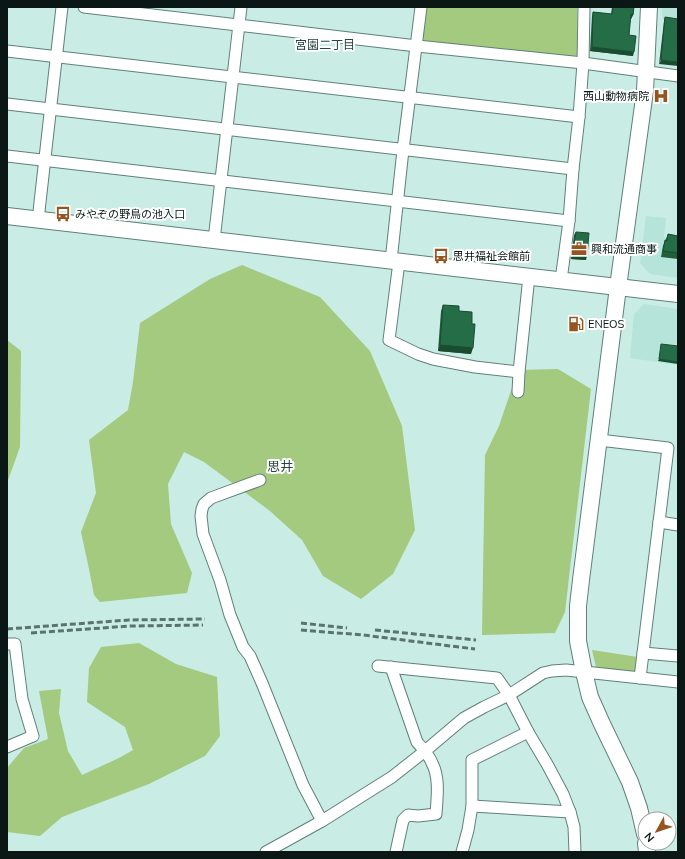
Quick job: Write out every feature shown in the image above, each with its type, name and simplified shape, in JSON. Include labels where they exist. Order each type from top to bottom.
[{"type":"street","points":[[38,220],[62,7]]},
{"type":"street","points":[[84,7],[417,46],[583,63],[678,76]]},
{"type":"street","points":[[214,240],[241,7]]},
{"type":"street","points":[[421,7],[398,201],[389,340],[418,354],[433,359],[475,367],[519,372]]},
{"type":"street","points":[[561,280],[579,117],[583,63],[584,7]]},
{"type":"street","points":[[640,811],[630,782],[590,697],[578,641],[578,606],[618,287],[644,99],[649,7]]},
{"type":"street","points":[[7,51],[579,117]]},
{"type":"street","points":[[7,104],[573,169]]},
{"type":"street","points":[[7,156],[568,221]]},
{"type":"street","points":[[7,216],[678,294]]},
{"type":"street","points":[[518,392],[529,276]]},
{"type":"street","points":[[599,440],[668,448],[640,678]]},
{"type":"street","points":[[260,480],[210,498],[204,504],[202,509],[201,516],[203,534],[220,580],[230,615],[243,647],[250,656],[303,785],[322,821]]},
{"type":"street","points":[[659,522],[678,525]]},
{"type":"street","points":[[7,644],[15,644],[22,699],[33,736],[7,747]]},
{"type":"street","points":[[643,653],[678,656]]},
{"type":"street","points":[[378,666],[497,678],[509,695],[563,794],[574,827],[576,852]]},
{"type":"street","points":[[391,667],[417,742],[433,763],[438,798],[436,814],[418,816],[408,815],[403,820],[396,852]]},
{"type":"street","points":[[266,852],[322,821],[392,777],[464,718],[509,695],[543,673],[566,670],[678,682]]},
{"type":"street","points":[[462,852],[472,806],[472,760],[528,732]]},
{"type":"street","points":[[472,806],[570,812]]},
{"type":"shaded area","points":[[662,7],[678,7],[678,21],[662,19]]},
{"type":"shaded area","points":[[646,216],[666,218],[664,237],[678,238],[678,278],[650,274],[640,263]]},
{"type":"shaded area","points":[[644,304],[678,309],[678,365],[630,358],[634,314]]},
{"type":"green space","points":[[425,7],[577,7],[577,58],[425,41],[421,37]]},
{"type":"green space","points":[[242,265],[320,297],[370,351],[402,426],[415,530],[393,574],[361,599],[323,576],[302,540],[270,511],[204,462],[184,452],[168,484],[171,524],[192,573],[187,593],[100,602],[94,595],[81,532],[96,493],[89,440],[128,410],[140,323],[210,279]]},
{"type":"green space","points":[[7,340],[21,351],[20,447],[7,483]]},
{"type":"green space","points":[[558,369],[591,389],[565,612],[555,633],[482,635],[485,455],[499,426],[518,370]]},
{"type":"green space","points":[[139,643],[176,664],[217,677],[220,736],[205,756],[149,784],[62,817],[40,836],[7,832],[7,768],[24,748],[48,739],[39,691],[61,689],[59,713],[68,751],[82,775],[133,750],[125,727],[87,702],[89,668],[101,647]]},
{"type":"green space","points":[[592,650],[638,657],[637,668],[633,673],[596,667]]},
{"type":"building","points":[[613,7],[634,7],[633,15],[631,14],[629,35],[636,36],[634,52],[592,47],[593,12],[612,14]]},
{"type":"building","points":[[665,17],[678,19],[678,62],[661,60]]},
{"type":"building","points":[[576,232],[589,233],[587,256],[572,255]]},
{"type":"building","points":[[668,234],[678,236],[678,253],[663,251]]},
{"type":"building","points":[[443,305],[459,306],[459,311],[472,312],[472,324],[475,324],[473,348],[440,345]]},
{"type":"building","points":[[661,344],[678,346],[678,362],[659,359]]},
{"type":"railway","points":[[7,629],[129,620],[205,619]]},
{"type":"railway","points":[[301,623],[347,628]]},
{"type":"railway","points":[[31,633],[130,626],[203,625]]},
{"type":"railway","points":[[301,630],[363,635],[475,649]]},
{"type":"railway","points":[[375,630],[476,640]]},
{"type":"place","name":"西山動物病院","points":[[661,96]]},
{"type":"place","name":"みやぞの野鳥の池入口","points":[[63,214]]},
{"type":"place","name":"興和流通商事","points":[[579,249]]},
{"type":"place","name":"思井福祉会館前","points":[[441,256]]},
{"type":"place","name":"ENEOS","points":[[576,324]]},
{"type":"district","name":"宮園二丁目","points":[[325,44]]},
{"type":"district","name":"思井","points":[[280,466]]}]
